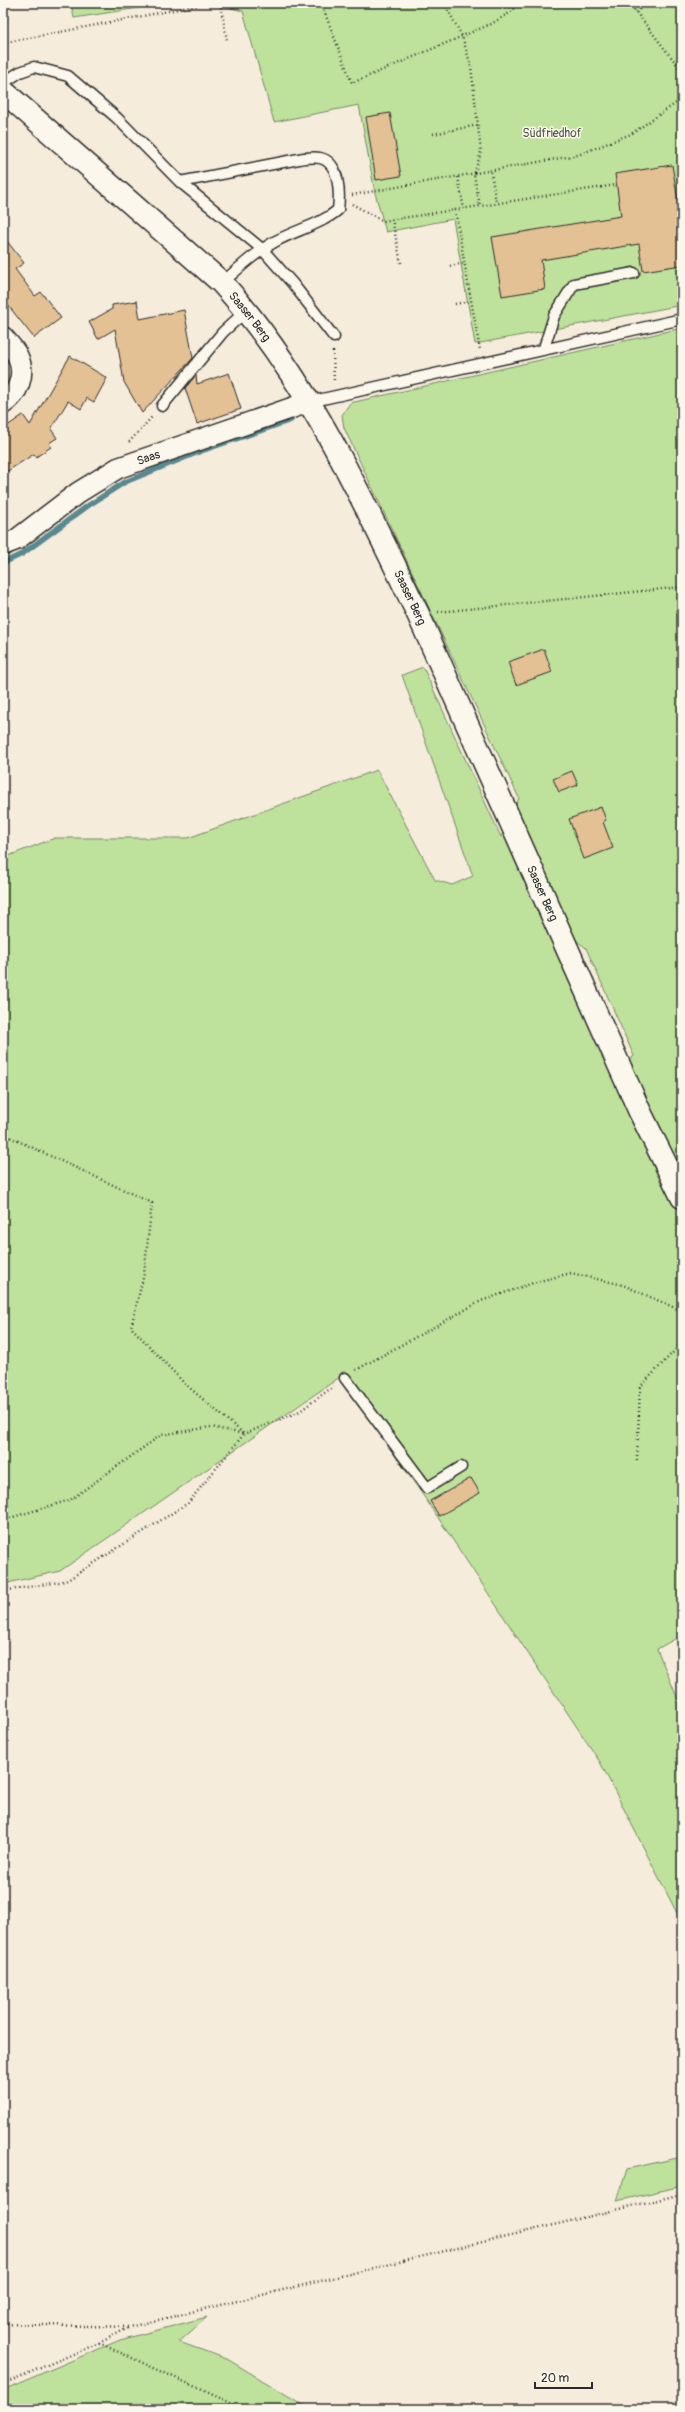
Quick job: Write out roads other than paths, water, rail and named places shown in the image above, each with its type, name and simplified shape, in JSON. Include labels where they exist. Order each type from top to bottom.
[{"type":"street","name":"Saaser Berg","points":[[3,91],[222,283],[247,310],[309,402],[381,536],[418,614],[640,1112],[682,1197]]},
{"type":"street","points":[[3,337],[18,357],[22,376],[11,398],[3,404]]},
{"type":"street","name":"Saas","points":[[3,545],[16,540],[79,492],[118,468],[309,402]]},
{"type":"lane","points":[[3,83],[20,72],[34,67],[68,76],[117,118],[180,182],[262,250],[293,284],[334,337]]},
{"type":"lane","points":[[180,182],[304,158],[321,158],[332,166],[338,181],[340,196],[338,210],[329,218],[276,241],[262,250],[222,283]]},
{"type":"lane","points":[[544,348],[554,316],[574,284],[634,273]]},
{"type":"lane","points":[[162,406],[223,332],[247,310]]},
{"type":"lane","points":[[309,402],[544,348],[682,319]]},
{"type":"lane","points":[[345,1378],[427,1488],[462,1467]]},
{"type":"waterway","points":[[3,563],[22,554],[89,505],[125,482],[201,451],[291,420]]},
{"type":"park label","name":"Südfriedhof","points":[[552,133]]}]
